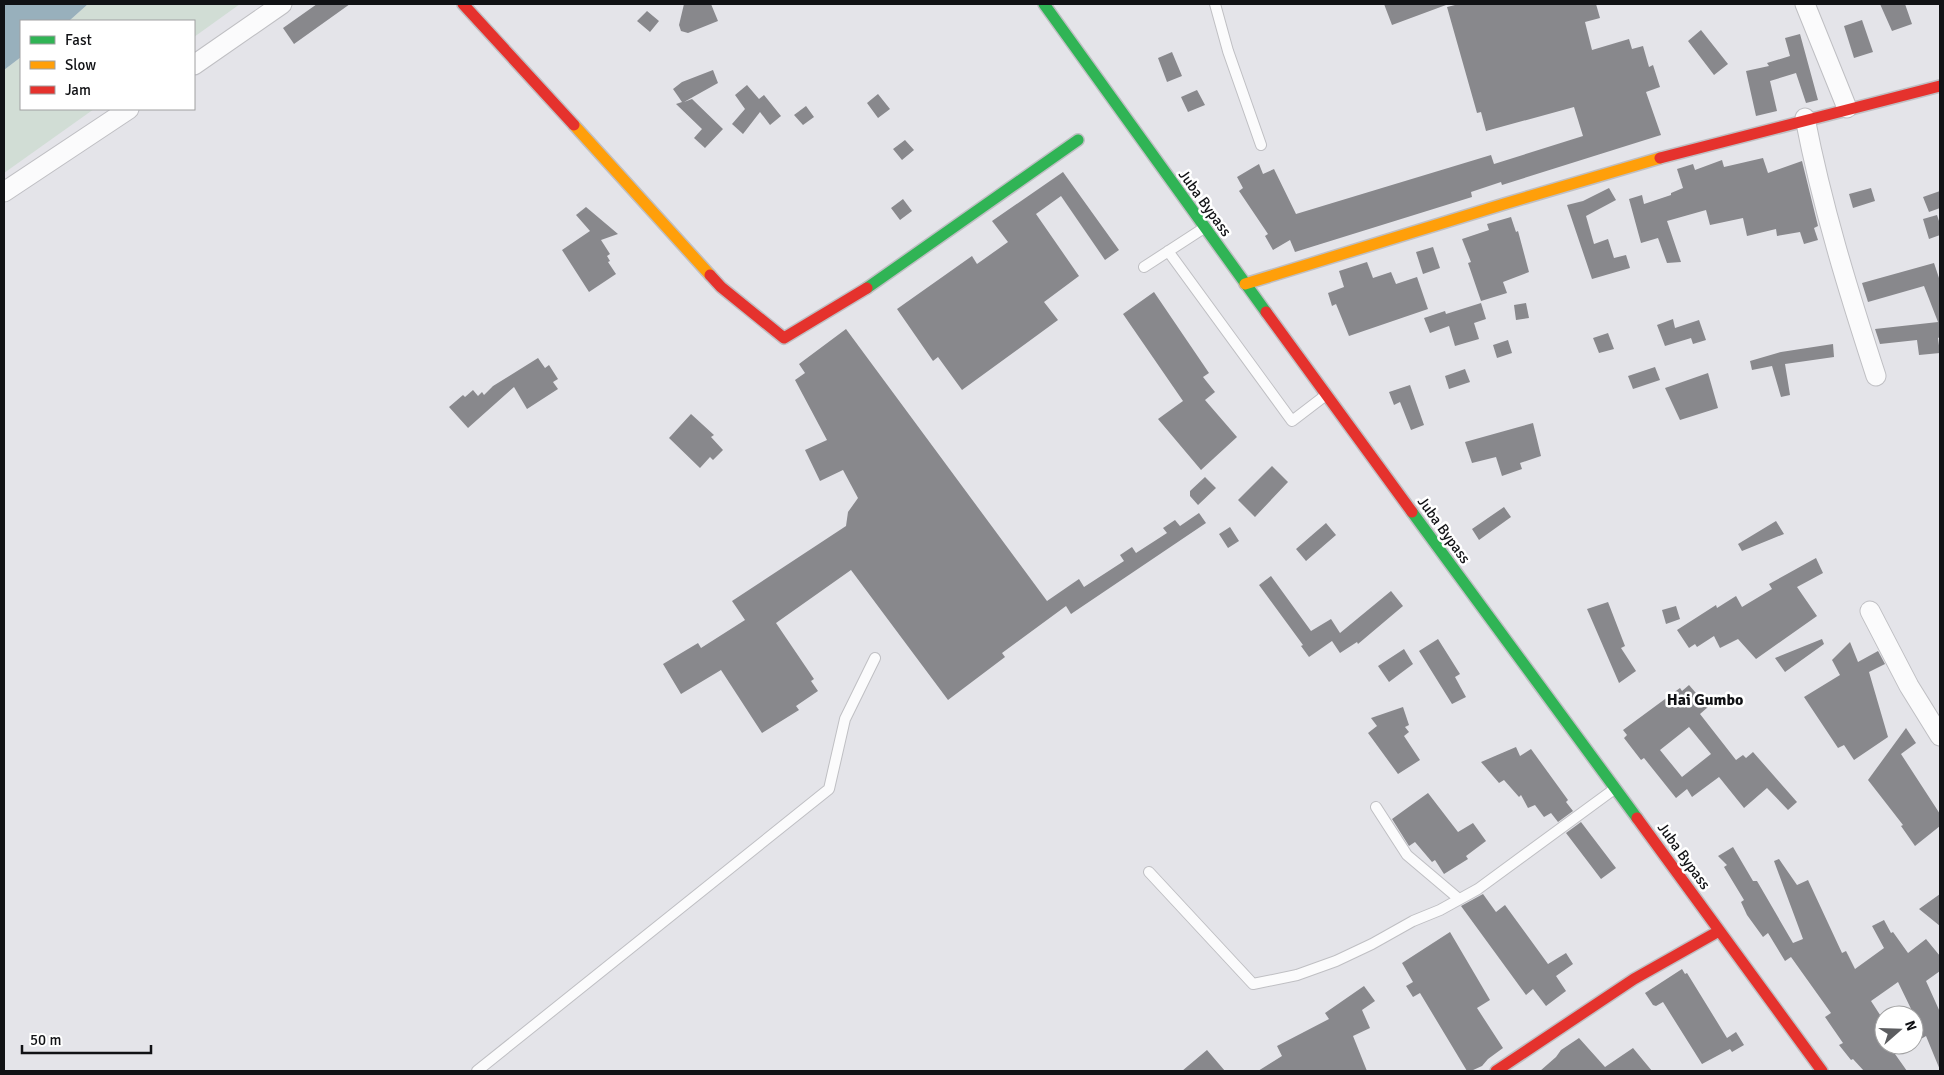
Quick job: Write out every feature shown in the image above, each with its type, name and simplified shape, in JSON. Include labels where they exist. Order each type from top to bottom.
[{"type":"street","points":[[195,63],[282,4]]},
{"type":"street","points":[[463,4],[721,287],[784,338],[862,292],[1078,140]]},
{"type":"street","name":"Juba Bypass","points":[[1044,4],[1245,284],[1822,1071]]},
{"type":"street","points":[[1805,4],[1847,108]]},
{"type":"street","points":[[1245,284],[1500,203],[1805,118],[1940,86]]},
{"type":"street","points":[[4,192],[127,110]]},
{"type":"street","points":[[1805,118],[1818,183],[1843,277],[1876,376]]},
{"type":"street","points":[[1870,611],[1909,686],[1940,736]]},
{"type":"street","points":[[1496,1071],[1634,979],[1719,931]]},
{"type":"lane","points":[[1215,4],[1228,51],[1261,145]]},
{"type":"lane","points":[[1144,267],[1205,228]]},
{"type":"lane","points":[[1168,251],[1292,421],[1327,394]]},
{"type":"lane","points":[[477,1071],[829,789],[845,719],[875,658]]},
{"type":"lane","points":[[1149,872],[1253,984],[1297,975],[1336,961],[1478,889],[1616,788]]},
{"type":"lane","points":[[1376,807],[1407,855],[1459,899]]},
{"type":"shaded area","points":[[88,4],[240,4],[195,36],[195,20],[70,20]]},
{"type":"shaded area","points":[[20,58],[20,110],[93,110],[4,173],[4,70]]},
{"type":"water","points":[[4,4],[88,4],[70,20],[20,20],[20,58],[4,70]]},
{"type":"building","points":[[317,4],[350,4],[294,44],[283,28]]},
{"type":"building","points":[[684,4],[711,4],[718,21],[688,33],[681,31],[679,25]]},
{"type":"building","points":[[1384,4],[1445,4],[1446,5],[1392,25]]},
{"type":"building","points":[[1459,4],[1596,4],[1600,18],[1585,22],[1592,50],[1629,39],[1632,49],[1643,46],[1649,67],[1653,65],[1660,87],[1646,92],[1661,135],[1502,185],[1501,182],[1471,192],[1472,197],[1295,252],[1290,240],[1273,250],[1265,236],[1268,234],[1239,191],[1243,188],[1237,177],[1259,164],[1263,174],[1274,169],[1296,214],[1491,155],[1494,164],[1583,136],[1574,107],[1486,131],[1481,112],[1477,113],[1447,7]]},
{"type":"building","points":[[1880,4],[1905,4],[1912,24],[1892,31]]},
{"type":"building","points":[[647,11],[659,21],[650,32],[637,21]]},
{"type":"building","points":[[1862,20],[1873,52],[1854,58],[1844,26]]},
{"type":"building","points":[[1701,30],[1728,64],[1714,75],[1688,41]]},
{"type":"building","points":[[1800,34],[1818,100],[1806,103],[1796,73],[1770,81],[1777,111],[1756,116],[1746,71],[1769,66],[1767,63],[1790,56],[1785,38]]},
{"type":"building","points":[[1172,52],[1182,76],[1167,82],[1158,58]]},
{"type":"building","points":[[713,70],[718,83],[684,102],[692,99],[723,129],[705,148],[694,138],[702,129],[676,104],[682,102],[673,89],[682,82]]},
{"type":"building","points":[[747,85],[759,99],[764,95],[781,116],[770,125],[760,112],[743,134],[732,124],[745,109],[735,95]]},
{"type":"building","points":[[1197,90],[1205,105],[1188,112],[1181,97]]},
{"type":"building","points":[[878,94],[890,109],[878,118],[867,103]]},
{"type":"building","points":[[806,106],[814,117],[803,125],[794,115]]},
{"type":"building","points":[[905,140],[914,150],[902,160],[893,149]]},
{"type":"building","points":[[1763,158],[1768,173],[1802,161],[1818,226],[1814,228],[1818,240],[1804,244],[1800,232],[1777,236],[1776,229],[1747,236],[1743,218],[1710,225],[1706,210],[1667,221],[1681,262],[1667,263],[1658,238],[1641,243],[1629,199],[1642,195],[1644,204],[1671,195],[1671,193],[1683,188],[1677,169],[1693,164],[1695,170],[1722,160],[1724,167]]},
{"type":"building","points":[[1063,172],[1119,250],[1105,260],[1061,196],[1036,214],[1079,276],[1044,302],[1058,320],[962,390],[938,357],[933,361],[897,309],[972,256],[977,264],[1008,242],[992,221]]},
{"type":"building","points":[[1609,188],[1616,200],[1586,216],[1594,244],[1608,239],[1614,258],[1626,255],[1630,268],[1592,279],[1567,205],[1583,201]]},
{"type":"building","points":[[1871,188],[1875,201],[1853,208],[1849,194]]},
{"type":"building","points":[[1940,191],[1940,208],[1929,212],[1923,197]]},
{"type":"building","points":[[903,199],[912,211],[900,220],[891,208]]},
{"type":"building","points":[[586,207],[618,234],[601,240],[610,254],[607,256],[610,261],[608,262],[616,274],[589,292],[562,250],[590,231],[576,215]]},
{"type":"building","points":[[1937,215],[1940,224],[1940,235],[1929,239],[1923,219]]},
{"type":"building","points":[[1511,217],[1516,232],[1518,231],[1529,272],[1503,282],[1507,293],[1481,301],[1468,263],[1471,262],[1462,239],[1489,230],[1487,224]]},
{"type":"building","points":[[1433,247],[1440,268],[1423,274],[1416,252]]},
{"type":"building","points":[[1367,262],[1373,278],[1391,272],[1396,284],[1417,277],[1428,309],[1349,336],[1336,304],[1332,306],[1328,293],[1344,287],[1339,271]]},
{"type":"building","points":[[1934,263],[1940,281],[1940,337],[1938,338],[1940,353],[1919,355],[1917,340],[1880,344],[1875,329],[1938,322],[1924,286],[1868,302],[1862,283]]},
{"type":"building","points":[[1154,292],[1209,373],[1203,377],[1215,392],[1205,400],[1237,437],[1201,470],[1158,419],[1183,401],[1123,314]]},
{"type":"building","points":[[1481,303],[1486,319],[1474,323],[1479,339],[1455,346],[1449,326],[1430,333],[1424,318],[1445,311],[1446,314]]},
{"type":"building","points":[[1526,303],[1529,318],[1516,320],[1514,305]]},
{"type":"building","points":[[1673,319],[1675,328],[1699,320],[1706,340],[1693,344],[1691,338],[1665,346],[1657,325]]},
{"type":"building","points":[[846,329],[1047,601],[1079,579],[1084,587],[1124,561],[1120,555],[1132,547],[1136,553],[1167,533],[1163,528],[1175,520],[1180,526],[1199,513],[1206,523],[1071,614],[1066,606],[1002,653],[1005,657],[948,700],[851,570],[776,623],[814,679],[811,681],[818,691],[796,706],[799,710],[762,733],[721,670],[681,694],[663,664],[698,643],[701,648],[745,620],[732,601],[846,526],[848,512],[858,498],[843,470],[820,481],[805,450],[827,440],[795,380],[805,373],[799,364]]},
{"type":"building","points":[[1608,333],[1614,349],[1599,353],[1593,338]]},
{"type":"building","points":[[1508,340],[1512,353],[1497,358],[1493,345]]},
{"type":"building","points":[[1833,344],[1834,357],[1785,364],[1790,395],[1781,397],[1772,366],[1752,370],[1750,361],[1781,352]]},
{"type":"building","points":[[538,358],[545,368],[549,365],[558,379],[553,382],[558,389],[527,409],[514,387],[468,428],[449,407],[463,395],[465,397],[473,390],[478,396],[482,392],[484,395],[493,386]]},
{"type":"building","points":[[1655,367],[1660,380],[1633,389],[1628,376]]},
{"type":"building","points":[[1465,369],[1470,382],[1449,389],[1445,376]]},
{"type":"building","points":[[1708,373],[1718,408],[1680,420],[1665,388]]},
{"type":"building","points":[[1410,385],[1424,425],[1411,430],[1400,402],[1394,405],[1389,392]]},
{"type":"building","points":[[691,414],[714,435],[711,437],[723,450],[713,460],[710,457],[700,468],[669,438]]},
{"type":"building","points":[[1533,423],[1541,456],[1520,463],[1522,469],[1502,476],[1496,457],[1472,463],[1465,442]]},
{"type":"building","points":[[1272,466],[1288,482],[1255,517],[1238,500]]},
{"type":"building","points":[[1205,477],[1216,488],[1198,505],[1190,496],[1190,491]]},
{"type":"building","points":[[1504,507],[1511,517],[1479,540],[1472,529]]},
{"type":"building","points":[[1776,521],[1784,534],[1742,551],[1738,544]]},
{"type":"building","points":[[1326,523],[1336,535],[1306,561],[1296,549]]},
{"type":"building","points":[[1230,527],[1239,541],[1228,548],[1219,534]]},
{"type":"building","points":[[1816,558],[1823,573],[1797,587],[1817,616],[1756,659],[1738,639],[1720,648],[1714,636],[1697,647],[1695,644],[1689,648],[1677,630],[1716,605],[1717,608],[1736,596],[1742,607],[1772,589],[1769,584]]},
{"type":"building","points":[[1271,576],[1311,631],[1331,619],[1340,633],[1391,591],[1403,606],[1358,644],[1357,642],[1340,653],[1332,641],[1309,657],[1301,646],[1303,645],[1259,585]]},
{"type":"building","points":[[1608,602],[1625,646],[1621,648],[1636,671],[1619,683],[1587,609]]},
{"type":"building","points":[[1676,606],[1680,619],[1666,624],[1662,610]]},
{"type":"building","points":[[1438,639],[1460,674],[1455,677],[1466,697],[1452,704],[1419,651]]},
{"type":"building","points":[[1822,639],[1824,644],[1785,672],[1775,658]]},
{"type":"building","points":[[1850,642],[1858,662],[1878,651],[1885,664],[1869,672],[1888,737],[1854,760],[1844,745],[1838,748],[1804,697],[1840,675],[1832,660]]},
{"type":"building","points":[[1404,649],[1413,664],[1389,682],[1378,666]]},
{"type":"building","points":[[1689,685],[1708,707],[1700,714],[1736,760],[1743,755],[1746,758],[1753,752],[1797,802],[1788,810],[1767,788],[1744,808],[1719,777],[1692,797],[1687,789],[1676,798],[1644,758],[1641,760],[1624,738],[1627,735],[1623,730],[1680,688],[1682,691]],"holes":[[[1689,727],[1711,754],[1682,777],[1660,750]]]},
{"type":"building","points":[[1403,707],[1409,725],[1405,727],[1409,732],[1404,736],[1420,760],[1398,774],[1368,733],[1377,726],[1371,718]]},
{"type":"building","points":[[1906,728],[1916,743],[1901,754],[1940,814],[1940,826],[1915,846],[1901,826],[1903,825],[1868,780]]},
{"type":"building","points":[[1516,747],[1520,756],[1531,749],[1568,800],[1566,802],[1573,811],[1558,822],[1551,813],[1544,817],[1535,805],[1528,808],[1521,795],[1519,797],[1504,780],[1499,783],[1481,762]]},
{"type":"building","points":[[1428,793],[1458,832],[1473,823],[1486,841],[1466,856],[1468,859],[1444,874],[1435,860],[1432,862],[1415,842],[1409,846],[1392,819]]},
{"type":"building","points":[[1581,822],[1616,868],[1601,879],[1566,833]]},
{"type":"building","points":[[1733,847],[1753,881],[1757,881],[1793,943],[1803,939],[1774,861],[1779,859],[1797,885],[1808,880],[1842,953],[1846,951],[1855,969],[1884,948],[1872,926],[1884,920],[1891,933],[1893,932],[1908,953],[1926,939],[1940,956],[1940,971],[1926,981],[1940,1012],[1940,1070],[1926,1036],[1924,1037],[1924,1005],[1909,1005],[1898,982],[1871,1001],[1874,1006],[1874,1055],[1896,1055],[1907,1071],[1864,1071],[1853,1059],[1851,1060],[1839,1045],[1843,1043],[1825,1017],[1831,1013],[1791,957],[1785,961],[1768,933],[1763,937],[1747,915],[1741,902],[1744,900],[1724,867],[1727,865],[1718,856]]},
{"type":"building","points":[[1483,894],[1496,912],[1505,905],[1548,964],[1566,953],[1573,964],[1556,976],[1566,991],[1546,1006],[1533,989],[1526,995],[1461,906]]},
{"type":"building","points":[[1940,894],[1940,926],[1919,909]]},
{"type":"building","points":[[1450,932],[1490,1000],[1477,1008],[1503,1048],[1482,1066],[1471,1071],[1467,1071],[1420,993],[1413,997],[1406,986],[1413,982],[1402,963]]},
{"type":"building","points":[[1682,969],[1685,974],[1687,973],[1727,1038],[1736,1032],[1744,1045],[1732,1052],[1730,1049],[1702,1064],[1663,1002],[1656,1006],[1653,1005],[1645,993]]},
{"type":"building","points":[[1364,986],[1375,1001],[1362,1010],[1370,1028],[1353,1036],[1367,1071],[1258,1071],[1282,1056],[1277,1046],[1329,1019],[1325,1013]]},
{"type":"building","points":[[1579,1038],[1605,1067],[1633,1048],[1652,1071],[1540,1071],[1561,1050]]},
{"type":"building","points":[[1207,1050],[1225,1071],[1182,1071]]},
{"type":"traffic: fast","points":[[1044,4],[1266,312]]},
{"type":"traffic: fast","points":[[867,288],[1078,140]]},
{"type":"traffic: fast","points":[[1412,512],[1637,818]]},
{"type":"traffic: slow","points":[[574,125],[710,275]]},
{"type":"traffic: slow","points":[[1245,284],[1660,158]]},
{"type":"traffic: jam","points":[[463,4],[574,125]]},
{"type":"traffic: jam","points":[[1660,158],[1940,86]]},
{"type":"traffic: jam","points":[[710,275],[721,287],[784,338],[867,288]]},
{"type":"traffic: jam","points":[[1266,312],[1412,512]]},
{"type":"traffic: jam","points":[[1637,818],[1822,1071]]},
{"type":"traffic: jam","points":[[1496,1071],[1634,979],[1719,931]]},
{"type":"district","name":"Hai Gumbo","points":[[1705,699]]}]
